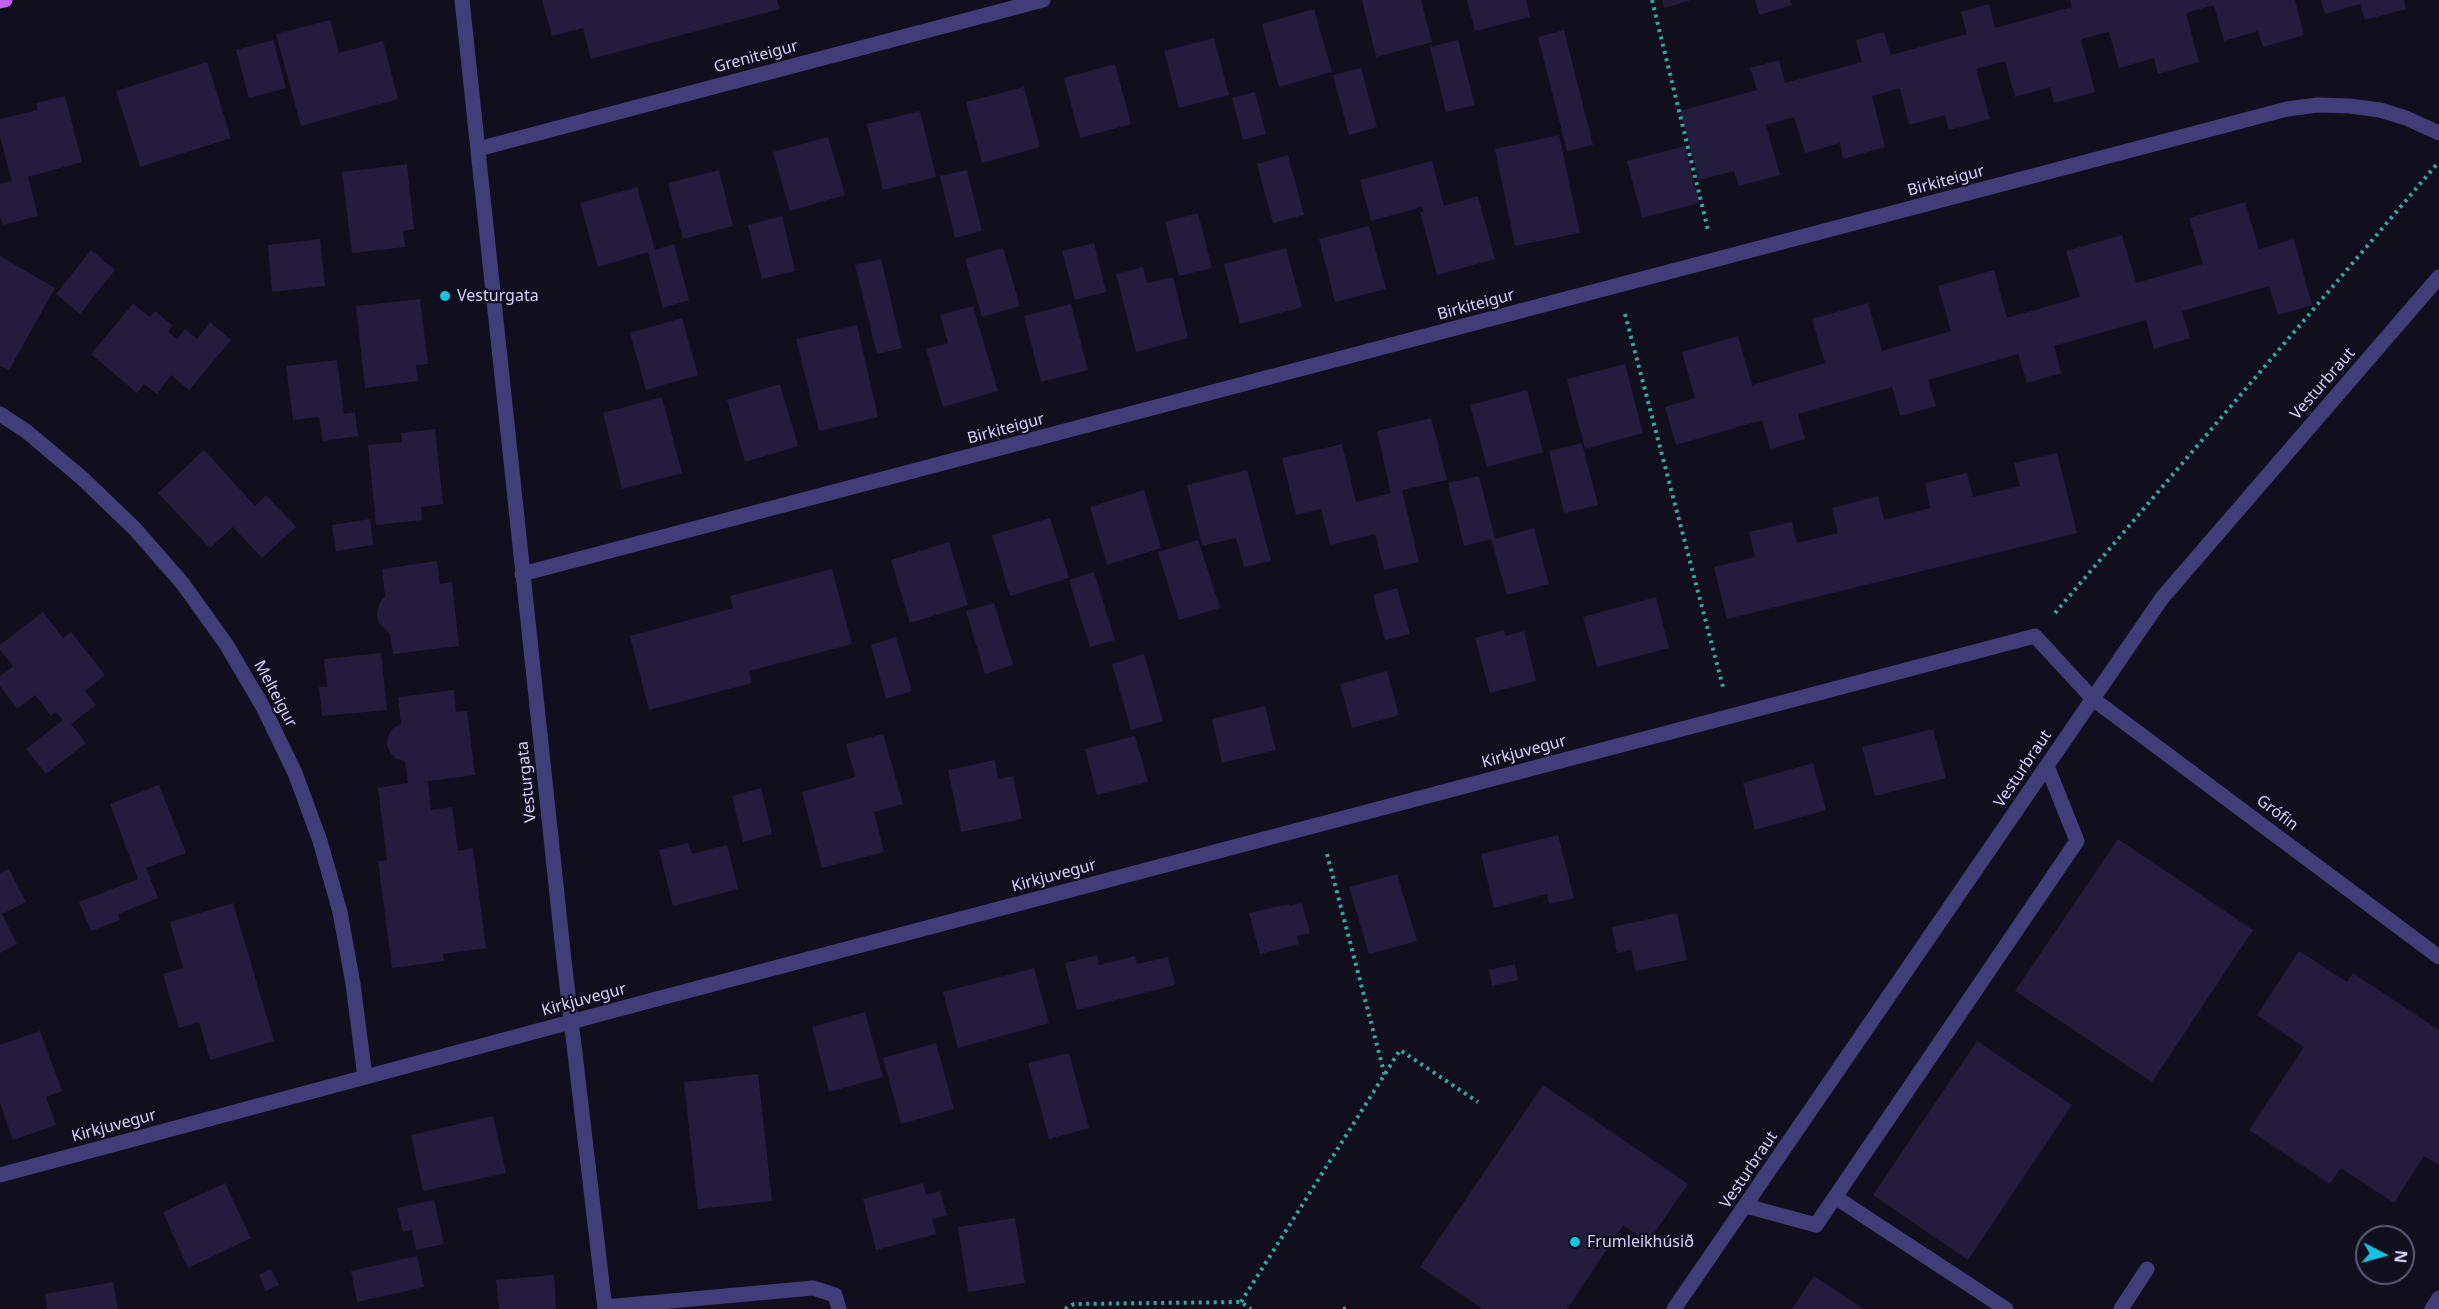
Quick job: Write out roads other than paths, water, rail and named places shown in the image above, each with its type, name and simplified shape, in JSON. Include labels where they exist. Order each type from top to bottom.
[{"type":"main road","points":[[0,1],[5,0]]},
{"type":"street","name":"Vesturgata","points":[[462,0],[570,1022],[605,1308]]},
{"type":"street","name":"Greniteigur","points":[[478,149],[1043,0]]},
{"type":"street","name":"Birkiteigur","points":[[522,574],[2287,109],[2318,105],[2380,110],[2406,118],[2439,133]]},
{"type":"street","name":"Vesturbraut","points":[[1674,1309],[2163,598],[2439,277]]},
{"type":"street","name":"Melteigur","points":[[0,414],[26,431],[82,478],[135,529],[183,584],[263,707],[295,773],[323,851],[343,932],[365,1077]]},
{"type":"street","name":"Kirkjuvegur","points":[[0,1175],[570,1022],[2035,636],[2093,699]]},
{"type":"street","name":"Grófin","points":[[2093,699],[2439,957]]},
{"type":"street","points":[[1746,1206],[1816,1225],[2077,841],[2047,766]]},
{"type":"street","points":[[1835,1197],[2006,1309]]},
{"type":"street","points":[[2121,1309],[2147,1269]]},
{"type":"street","points":[[605,1308],[813,1288],[835,1295],[839,1309]]},
{"type":"street","points":[[2432,1309],[2439,1298]]},
{"type":"place","name":"Vesturgata","points":[[445,296]]},
{"type":"place","name":"Frumleikhúsið","points":[[1575,1242]]}]
